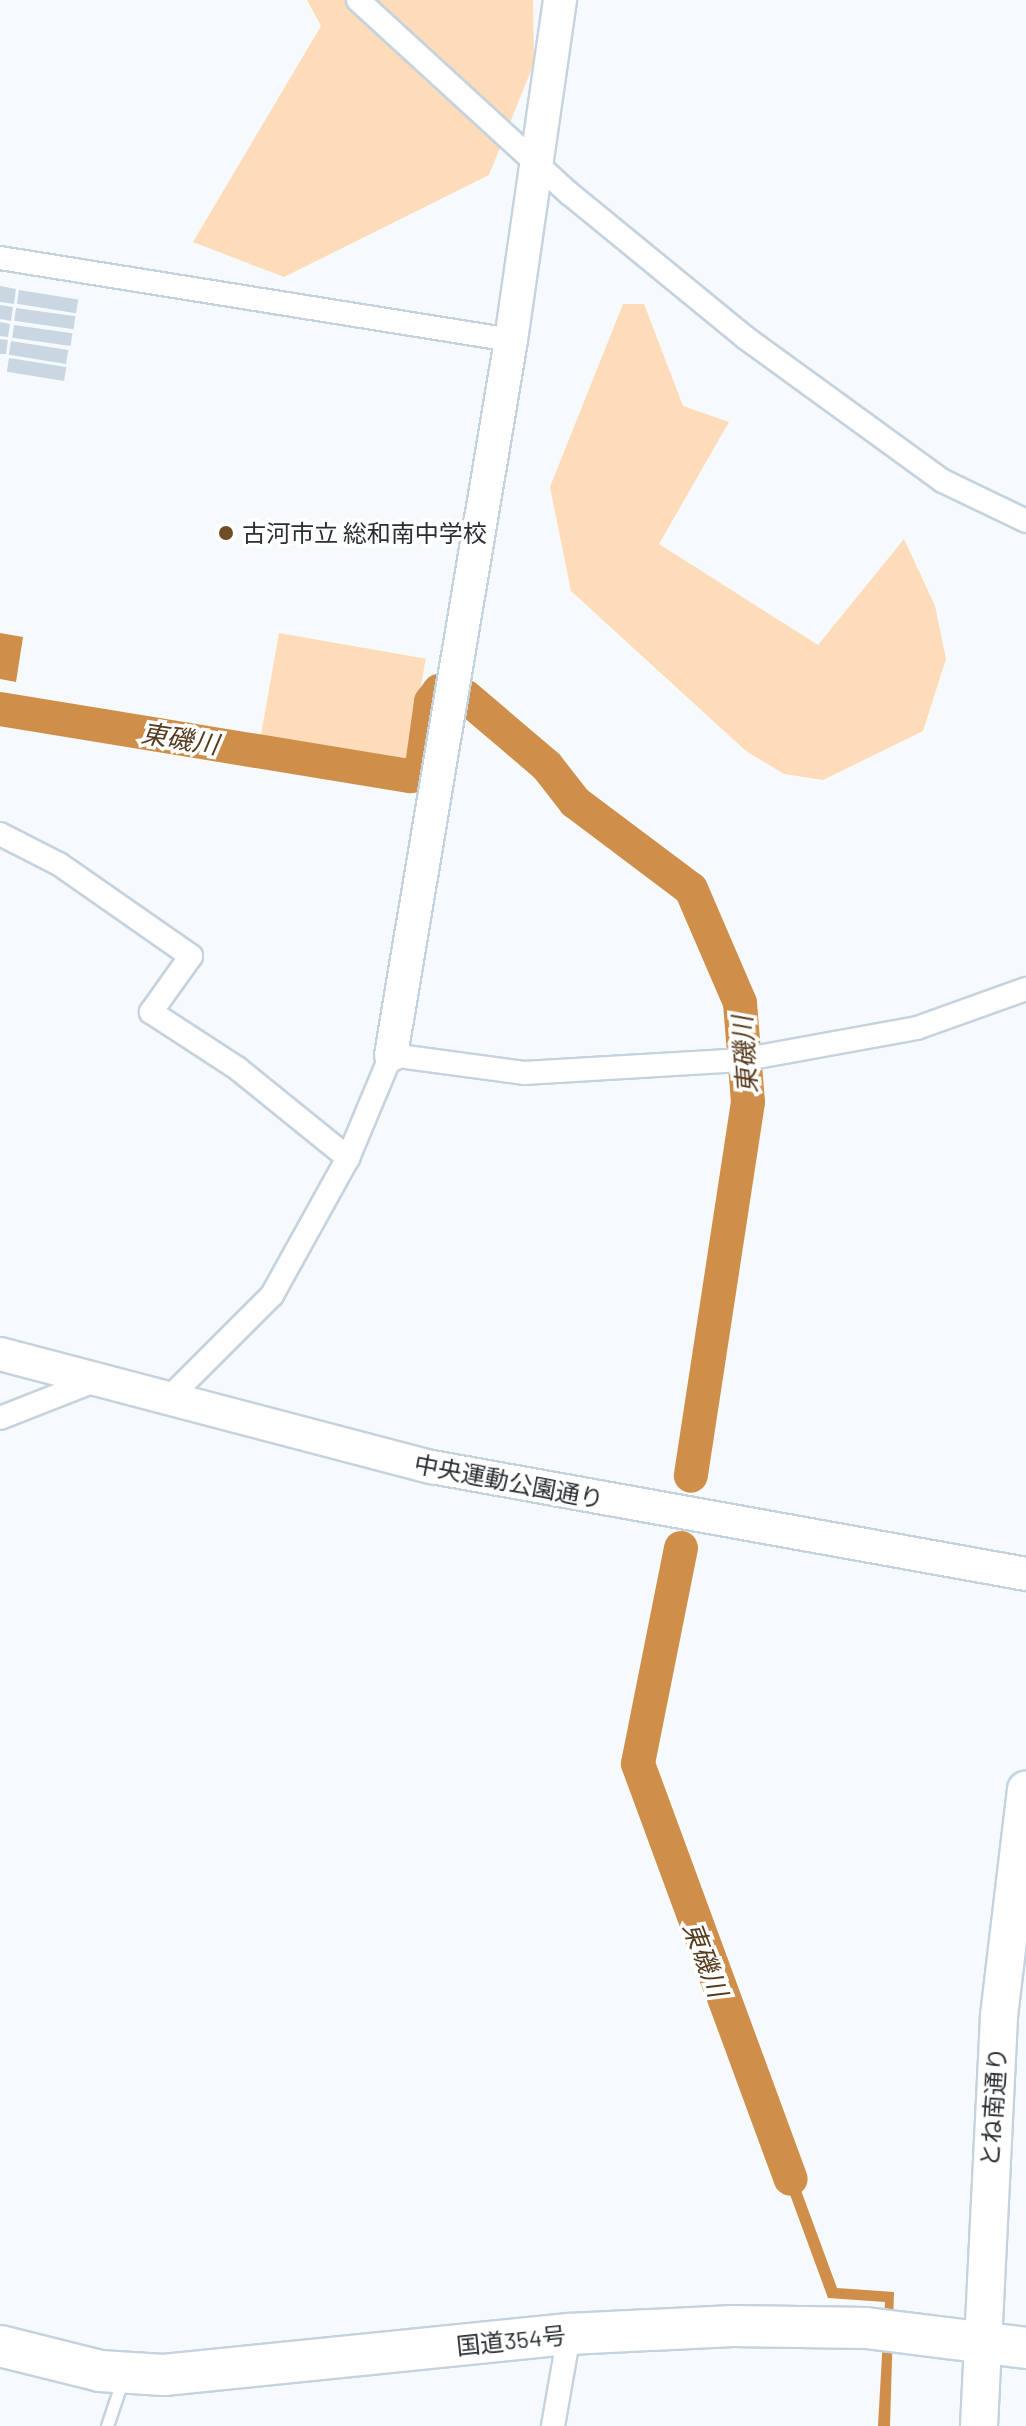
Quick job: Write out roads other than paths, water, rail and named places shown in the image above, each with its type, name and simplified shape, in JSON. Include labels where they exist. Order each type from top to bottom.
[{"type":"highway","name":"国道354号","points":[[0,2346],[124,2374],[260,2369],[569,2334],[815,2326],[1026,2348]]},
{"type":"main road","name":"とね南通り","points":[[979,2426],[980,2341],[999,2016],[1026,1790]]},
{"type":"street","points":[[358,0],[536,163],[784,366],[943,481],[1026,521]]},
{"type":"street","points":[[166,1401],[272,1295],[348,1158],[391,1055],[511,340],[560,0]]},
{"type":"street","points":[[0,258],[511,340]]},
{"type":"street","points":[[0,834],[59,864],[191,956],[151,1012],[237,1068],[348,1158]]},
{"type":"street","points":[[391,1055],[524,1073],[751,1058],[917,1028],[1026,989]]},
{"type":"street","name":"中央運動公園通り","points":[[0,1354],[166,1401],[432,1467],[1026,1574]]},
{"type":"street","points":[[0,1418],[97,1380]]},
{"type":"street","points":[[553,2426],[569,2334]]},
{"type":"lane","points":[[107,2426],[124,2374]]},
{"type":"waterway","name":"東磯川","points":[[0,709],[411,776],[422,766],[431,702],[439,691]]},
{"type":"waterway","name":"東磯川","points":[[466,697],[547,766],[575,802],[691,889],[740,1003],[748,1102],[691,1476]]},
{"type":"waterway","points":[[681,1548],[638,1764],[791,2179]]},
{"type":"place","name":"古河市立 総和南中学校","points":[[226,533]]}]
